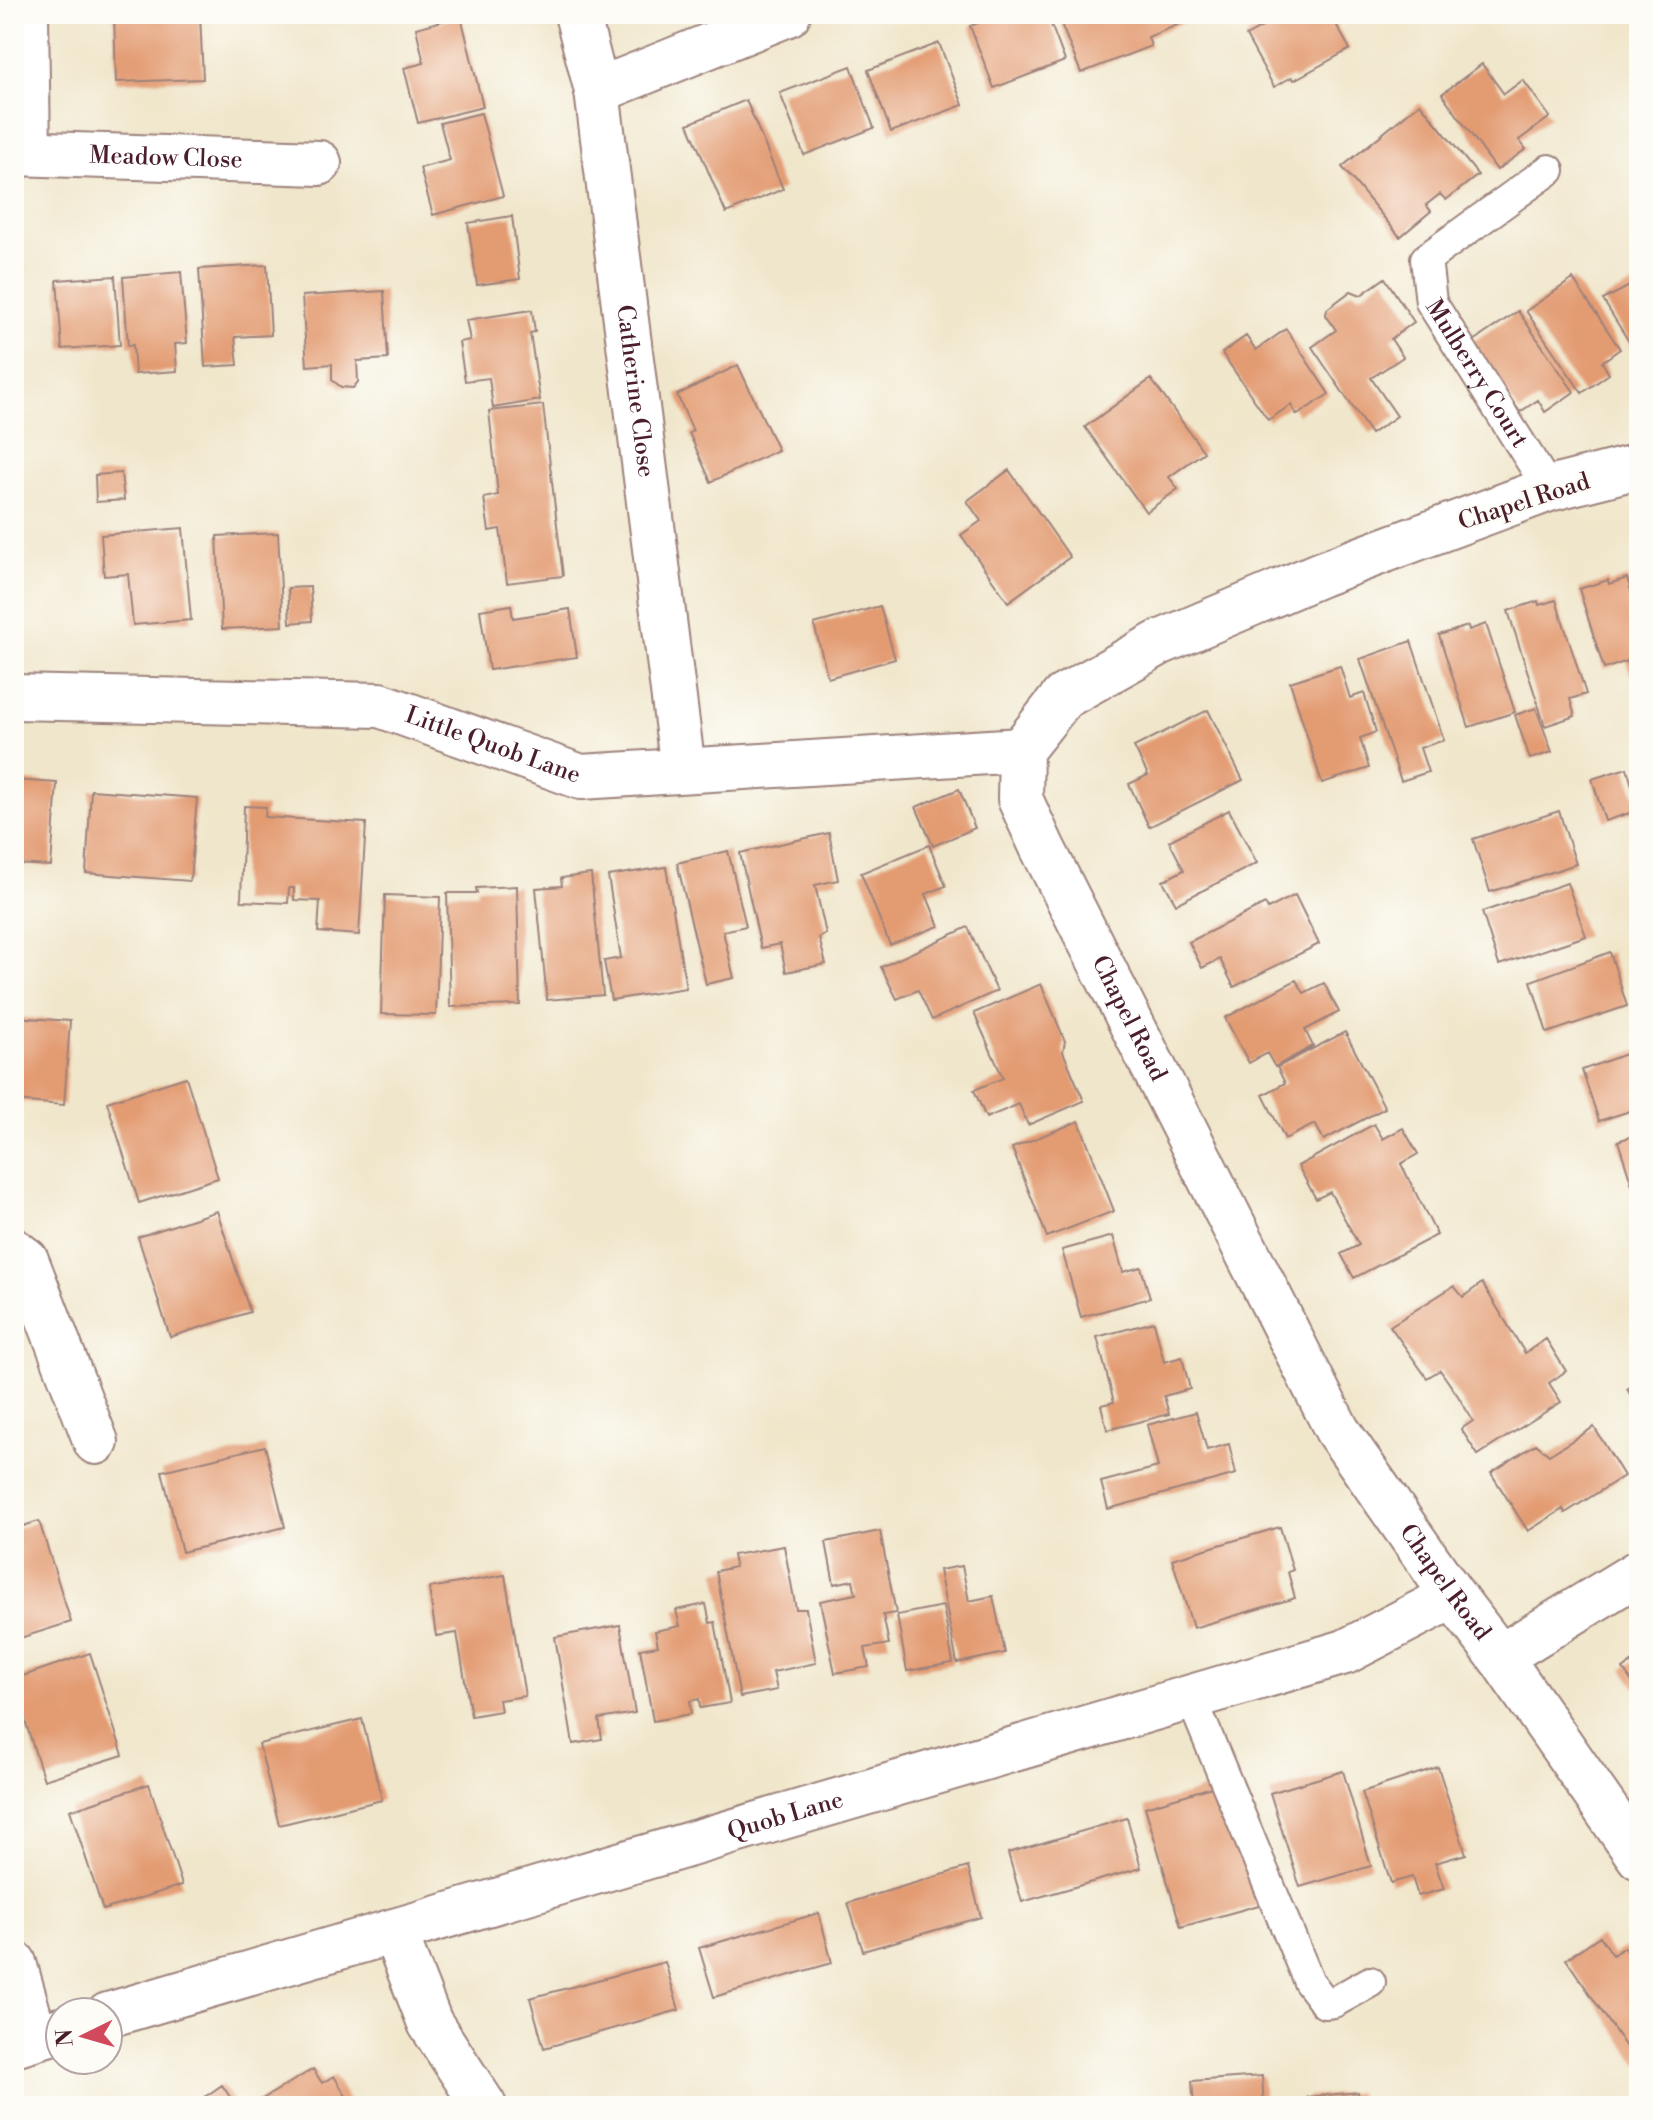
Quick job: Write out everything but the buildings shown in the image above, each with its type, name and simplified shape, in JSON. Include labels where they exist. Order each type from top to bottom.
[{"type":"street","points":[[21,153],[26,14]]},
{"type":"street","name":"Catherine Close","points":[[577,14],[597,91],[683,770]]},
{"type":"street","points":[[597,91],[788,14]]},
{"type":"street","name":"Meadow Close","points":[[21,153],[319,163]]},
{"type":"street","name":"Chapel Road","points":[[1639,466],[1549,489],[1321,574],[1159,643],[1063,697],[1021,750],[1020,799],[1337,1430],[1639,1857]]},
{"type":"street","name":"Little Quob Lane","points":[[14,697],[380,705],[581,777],[1021,750]]},
{"type":"street","points":[[14,1251],[26,1260],[96,1442]]},
{"type":"street","points":[[1500,1657],[1639,1572]]},
{"type":"street","name":"Quob Lane","points":[[124,2010],[1345,1652],[1453,1596]]},
{"type":"street","points":[[394,1931],[430,2023],[484,2106]]},
{"type":"street","points":[[14,1963],[36,2037]]},
{"type":"lane","name":"Mulberry Court","points":[[1549,170],[1426,259],[1431,302],[1549,489]]},
{"type":"lane","points":[[1191,1697],[1309,1982],[1325,2003],[1334,2002],[1370,1982]]}]
